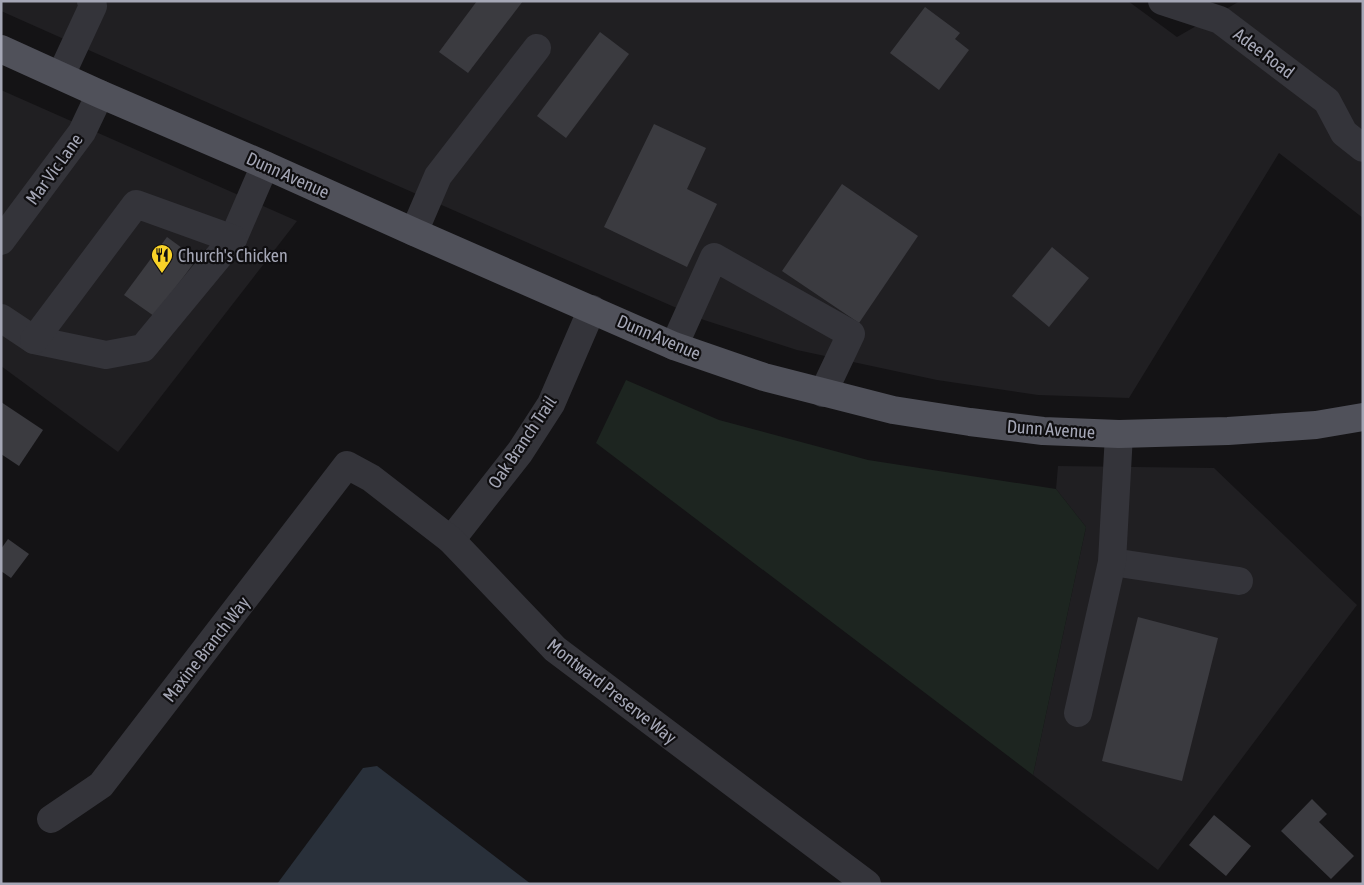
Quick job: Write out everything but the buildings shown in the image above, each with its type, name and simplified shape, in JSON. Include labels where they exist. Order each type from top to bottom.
[{"type":"main road","name":"Dunn Avenue","points":[[1,49],[674,346],[764,377],[823,393],[893,410],[1043,431],[1119,434],[1228,431],[1306,426],[1363,417]]},
{"type":"street","points":[[62,75],[93,6],[91,1]]},
{"type":"street","name":"Adee Road","points":[[1162,1],[1220,20],[1327,101],[1353,140]]},
{"type":"street","points":[[414,232],[438,176],[537,48]]},
{"type":"street","name":"Mar Vic Lane","points":[[1,241],[82,132],[100,94]]},
{"type":"street","points":[[1,318],[34,340],[106,355],[143,348],[233,239],[265,165]]},
{"type":"street","points":[[34,340],[136,204],[233,239]]},
{"type":"street","points":[[674,346],[714,257],[851,334],[823,393]]},
{"type":"street","name":"Oak Branch Trail","points":[[450,540],[520,452],[551,404],[592,309]]},
{"type":"street","points":[[1078,713],[1112,562],[1119,434]]},
{"type":"street","name":"Montward Preserve Way","points":[[347,465],[371,478],[450,540],[555,649],[867,884]]},
{"type":"street","name":"Maxine Branch Way","points":[[51,819],[101,785],[347,465]]},
{"type":"street","points":[[1112,562],[1239,580]]},
{"type":"shaded area","points":[[1,1],[1128,1],[1177,37],[1240,1],[1363,1],[1363,218],[1279,153],[1129,398],[1038,395],[937,380],[797,350],[704,320],[1,11]]},
{"type":"shaded area","points":[[1,90],[297,221],[118,452],[1,366]]},
{"type":"shaded area","points":[[626,380],[719,420],[868,460],[1056,489],[1086,527],[1033,775],[596,443]]},
{"type":"shaded area","points":[[1058,466],[1214,468],[1357,605],[1158,870],[1033,775],[1086,527],[1056,489]]},
{"type":"shaded area","points":[[377,766],[531,884],[277,884],[363,768]]},
{"type":"place","name":"Church's Chicken","points":[[162,274]]}]
